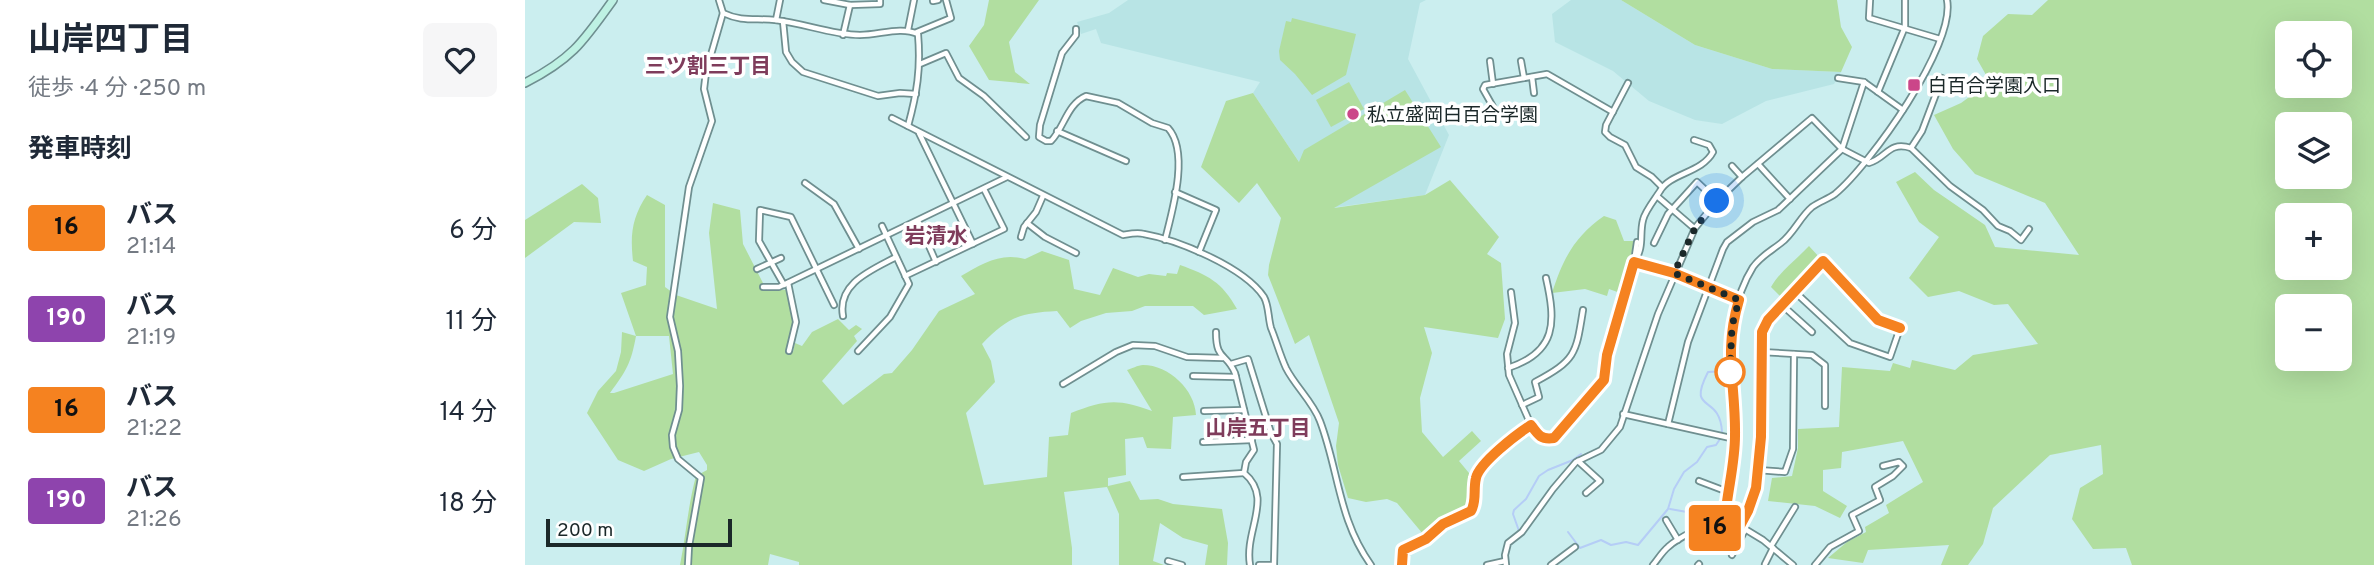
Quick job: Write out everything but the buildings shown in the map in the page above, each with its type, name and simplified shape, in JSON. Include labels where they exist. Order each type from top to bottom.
[{"type":"street","points":[[525,83],[550,70],[582,44],[613,0]]},
{"type":"street","points":[[688,565],[701,478],[678,459],[673,447],[672,435],[679,410],[680,386],[678,351],[670,317],[689,187],[712,121],[703,89],[723,13],[719,0]]},
{"type":"street","points":[[776,20],[780,0]]},
{"type":"street","points":[[824,0],[850,5],[880,4],[880,0]]},
{"type":"street","points":[[908,30],[914,0]]},
{"type":"street","points":[[916,33],[951,18],[946,0]]},
{"type":"street","points":[[1870,0],[1869,18],[1940,39]]},
{"type":"street","points":[[1878,92],[1905,27],[1905,0]]},
{"type":"street","points":[[1653,565],[1668,547],[1711,522],[1723,510],[1735,439],[1730,346],[1732,326],[1752,269],[1762,256],[1789,236],[1813,206],[1835,194],[1866,162],[1911,99],[1940,39],[1949,8],[1947,0]]},
{"type":"street","points":[[842,34],[850,5]]},
{"type":"street","points":[[723,13],[737,19],[776,20],[842,34],[863,36],[908,30],[918,34],[921,64],[908,127]]},
{"type":"street","points":[[783,21],[786,52],[803,72],[878,96],[916,94]]},
{"type":"street","points":[[1076,29],[1076,35],[1062,53],[1038,134],[1041,139],[1051,141],[1082,97],[1093,97],[1125,106],[1171,132],[1179,166],[1165,240]]},
{"type":"street","points":[[921,64],[946,53],[959,78],[970,89],[984,96],[1027,137]]},
{"type":"street","points":[[1490,61],[1493,84]]},
{"type":"street","points":[[1521,61],[1524,78]]},
{"type":"street","points":[[1496,112],[1483,89],[1485,85],[1548,74],[1613,112]]},
{"type":"street","points":[[1532,77],[1534,93]]},
{"type":"street","points":[[1838,78],[1864,82],[1903,110]]},
{"type":"street","points":[[1911,148],[1921,131],[1942,78]]},
{"type":"street","points":[[1668,424],[1688,342],[1727,242],[1753,222],[1776,212],[1842,149],[1864,82]]},
{"type":"street","points":[[1628,83],[1605,132],[1625,145],[1636,166],[1662,187]]},
{"type":"street","points":[[892,118],[1123,235],[1142,233],[1199,252],[1238,273],[1266,299],[1271,327],[1285,366],[1320,419],[1347,522],[1357,546],[1371,565]]},
{"type":"street","points":[[1487,565],[1505,563],[1509,543],[1522,532],[1553,489],[1578,461],[1601,450],[1616,434],[1674,273],[1695,228],[1717,201],[1742,177],[1812,118],[1842,149],[1866,162],[1872,163],[1893,147],[1911,148],[1950,186],[1988,214],[1998,226],[2021,240],[2029,229]]},
{"type":"street","points":[[1057,131],[1126,161]]},
{"type":"street","points":[[919,132],[973,244]]},
{"type":"street","points":[[1634,262],[1639,254],[1643,236],[1643,219],[1662,187],[1699,166],[1712,155],[1709,145],[1695,140]]},
{"type":"street","points":[[1758,164],[1790,199]]},
{"type":"street","points":[[1732,166],[1742,177]]},
{"type":"street","points":[[763,287],[786,284],[1008,177]]},
{"type":"street","points":[[1654,243],[1659,229],[1672,209],[1697,182],[1717,201]]},
{"type":"street","points":[[805,183],[834,204],[859,249]]},
{"type":"street","points":[[905,276],[1004,229],[984,189]]},
{"type":"street","points":[[1175,192],[1216,210],[1199,252]]},
{"type":"street","points":[[1021,237],[1024,227],[1037,212],[1043,196]]},
{"type":"street","points":[[1658,197],[1695,228]]},
{"type":"street","points":[[789,351],[796,322],[786,284],[758,241],[760,210],[791,217],[834,305]]},
{"type":"street","points":[[918,221],[936,262]]},
{"type":"street","points":[[1027,223],[1045,237],[1076,253]]},
{"type":"street","points":[[858,351],[876,334],[909,284],[882,226]]},
{"type":"street","points":[[1511,292],[1515,323],[1507,354],[1510,382],[1539,436],[1543,439],[1554,438],[1604,380],[1607,355],[1634,262],[1637,242]]},
{"type":"street","points":[[843,316],[841,306],[847,291],[861,277],[896,257]]},
{"type":"street","points":[[757,269],[781,258]]},
{"type":"street","points":[[1732,555],[1754,496],[1758,470],[1761,352],[1765,325],[1823,261],[1878,320],[1900,328],[1890,357],[1850,343],[1795,292]]},
{"type":"street","points":[[1634,262],[1674,273],[1739,300]]},
{"type":"street","points":[[1508,368],[1532,358],[1547,340],[1553,310],[1546,278]]},
{"type":"street","points":[[1782,305],[1812,332]]},
{"type":"street","points":[[1522,405],[1539,397],[1535,382],[1561,368],[1575,352],[1583,310]]},
{"type":"street","points":[[1216,332],[1216,349],[1231,363],[1236,377],[1254,450],[1246,463],[1244,473]]},
{"type":"street","points":[[1063,384],[1116,352],[1133,345],[1155,346],[1187,357],[1224,358]]},
{"type":"street","points":[[1761,352],[1812,355],[1825,365],[1825,406]]},
{"type":"street","points":[[1758,470],[1785,472],[1793,449],[1794,354]]},
{"type":"street","points":[[1231,363],[1248,359],[1271,433],[1277,444],[1274,565],[1259,565]]},
{"type":"street","points":[[1193,376],[1236,377]]},
{"type":"street","points":[[1204,411],[1244,410]]},
{"type":"street","points":[[1623,414],[1735,439]]},
{"type":"street","points":[[1402,565],[1403,550],[1426,539],[1443,524],[1471,511],[1475,504],[1476,477],[1480,468],[1510,439],[1531,425]]},
{"type":"street","points":[[1203,442],[1252,440]]},
{"type":"street","points":[[1578,461],[1600,481],[1586,493]]},
{"type":"street","points":[[1815,565],[1830,547],[1859,531],[1852,514],[1880,500],[1875,487],[1903,466],[1899,462],[1883,466]]},
{"type":"street","points":[[1183,477],[1244,473]]},
{"type":"street","points":[[1244,473],[1255,485],[1259,498],[1250,537],[1250,565]]},
{"type":"street","points":[[1699,481],[1728,492]]},
{"type":"street","points":[[1765,564],[1795,507]]},
{"type":"street","points":[[1666,520],[1678,540]]},
{"type":"street","points":[[1711,522],[1720,531],[1742,528],[1772,547],[1793,565]]},
{"type":"street","points":[[1551,565],[1575,547]]},
{"type":"street","points":[[1168,561],[1182,565]]},
{"type":"shaded area","name":"私立盛岡白百合学園","points":[[1128,0],[1426,0],[1420,3],[1408,59],[1449,135],[1425,195],[1330,208],[1253,93],[1260,82],[1101,43],[1096,29],[1081,34],[1077,22],[1109,13]]},
{"type":"shaded area","points":[[1571,0],[1621,0],[1695,45],[1772,69],[1841,72],[1834,84],[1766,101],[1722,124],[1695,120],[1649,101],[1613,71],[1555,42],[1552,14]]},
{"type":"green space","points":[[989,0],[1039,0],[1009,42],[1015,72],[1030,84],[989,80],[969,46],[984,25]]},
{"type":"green space","points":[[1621,0],[1837,0],[1841,27],[1852,47],[1841,72],[1772,69],[1695,45]]},
{"type":"green space","points":[[2048,0],[2374,0],[2374,565],[2132,565],[2126,548],[2093,549],[2072,519],[2080,488],[2103,474],[2101,445],[2050,455],[1993,508],[1983,544],[1968,565],[1941,565],[1949,545],[1868,550],[1863,563],[1828,558],[1847,542],[1866,532],[1865,527],[1889,513],[1886,505],[1923,482],[1903,441],[1842,452],[1841,468],[1823,470],[1823,491],[1847,506],[1840,518],[1815,506],[1768,501],[1772,478],[1792,476],[1798,448],[1798,429],[1839,427],[1842,367],[1890,371],[1893,363],[1910,368],[1912,360],[1955,370],[1973,355],[2038,344],[2008,304],[1994,305],[1959,291],[1928,297],[1909,278],[1939,237],[1919,222],[1896,182],[1915,172],[1934,190],[1985,225],[1995,247],[2079,255],[2045,203],[1975,174],[1953,149],[1934,115],[1961,103],[1990,82],[1977,59],[1983,36],[2008,14],[2032,15]]},
{"type":"green space","points":[[1292,18],[1356,34],[1346,75],[1312,95],[1280,60],[1279,51],[1286,21],[1291,22]]},
{"type":"green space","points":[[1349,82],[1364,109],[1331,127],[1316,100]]},
{"type":"green space","points":[[1405,90],[1441,147],[1334,208],[1425,195],[1450,180],[1499,237],[1487,254],[1501,263],[1505,319],[1498,338],[1424,327],[1432,353],[1420,398],[1422,432],[1443,457],[1472,431],[1481,441],[1459,461],[1469,473],[1469,504],[1446,515],[1423,534],[1397,503],[1387,499],[1366,502],[1348,498],[1338,465],[1336,446],[1339,423],[1309,335],[1295,344],[1268,275],[1281,218],[1257,183],[1239,203],[1201,167],[1226,101],[1253,93],[1299,162],[1304,150]]},
{"type":"green space","points":[[582,184],[598,198],[601,223],[574,222],[525,258],[525,220]]},
{"type":"green space","points":[[647,195],[665,205],[665,287],[676,295],[717,309],[709,233],[713,203],[740,210],[743,244],[763,283],[762,289],[787,290],[793,324],[786,351],[793,352],[795,343],[802,346],[812,332],[838,319],[849,330],[856,325],[862,329],[854,336],[857,341],[822,381],[843,405],[884,374],[892,373],[939,311],[975,294],[961,276],[992,260],[1007,257],[1025,259],[1042,251],[1069,260],[1074,289],[1100,295],[1113,268],[1138,277],[1149,274],[1166,276],[1167,273],[1177,274],[1180,265],[1206,276],[1226,292],[1237,309],[1204,315],[1193,306],[1145,306],[1132,311],[1106,313],[1081,321],[1070,328],[1057,311],[1033,313],[1007,322],[982,344],[991,361],[995,382],[966,413],[984,485],[1047,477],[1049,437],[1068,435],[1071,413],[1111,402],[1130,404],[1152,411],[1127,370],[1143,365],[1153,366],[1171,374],[1186,388],[1195,406],[1196,415],[1173,417],[1171,449],[1147,448],[1143,437],[1125,439],[1126,475],[1108,478],[1108,486],[1130,481],[1140,500],[1158,499],[1173,504],[1222,509],[1228,543],[1227,565],[1205,565],[1208,545],[1183,538],[1160,523],[1153,561],[1164,565],[1119,565],[1119,514],[1107,487],[1064,492],[1072,565],[799,565],[799,562],[770,554],[768,565],[680,565],[696,476],[707,470],[707,465],[699,452],[671,459],[644,471],[618,460],[587,413],[598,391],[616,371],[622,332],[636,336],[621,293],[646,285],[647,267],[633,261],[632,234],[638,211]],"holes":[[[636,336],[669,336],[673,374],[610,393],[627,367]]]},
{"type":"green space","points":[[1604,216],[1616,220],[1624,241],[1634,241],[1623,294],[1609,289],[1607,296],[1585,289],[1552,293],[1577,241]]},
{"type":"green space","points":[[1809,246],[1820,258],[1782,298],[1771,287]]},
{"type":"waterway","points":[[1722,432],[1716,412],[1702,399],[1701,394],[1708,372],[1725,371],[1725,363]]},
{"type":"waterway","points":[[1568,532],[1580,548],[1601,540],[1611,545],[1626,542],[1638,545],[1668,509],[1674,489],[1684,472],[1697,462],[1707,447],[1716,445],[1720,439]]},
{"type":"waterway","points":[[1519,531],[1514,510],[1526,499],[1539,476],[1581,454]]},
{"type":"waterway","points":[[1670,509],[1709,518]]},
{"type":"bus line","name":"16","points":[[1402,565],[1403,550],[1426,539],[1443,524],[1471,511],[1475,504],[1478,471],[1510,439],[1531,425],[1543,439],[1559,435],[1604,380],[1617,314],[1627,291],[1634,262],[1674,273],[1739,300],[1730,346],[1735,439],[1727,502],[1711,522],[1720,531],[1731,531],[1740,526],[1754,496],[1761,437],[1762,332],[1768,320],[1823,261],[1878,320],[1900,328]]},
{"type":"place","name":"白百合学園入口","points":[[1914,85]]},
{"type":"place","name":"私立盛岡白百合学園","points":[[1353,114]]},
{"type":"district","name":"三ツ割三丁目","points":[[708,66]]},
{"type":"district","name":"岩清水","points":[[936,236]]},
{"type":"district","name":"山岸五丁目","points":[[1258,428]]},
{"type":"route","points":[[1717,201],[1695,228],[1674,273],[1739,300],[1732,326],[1730,372]]}]
